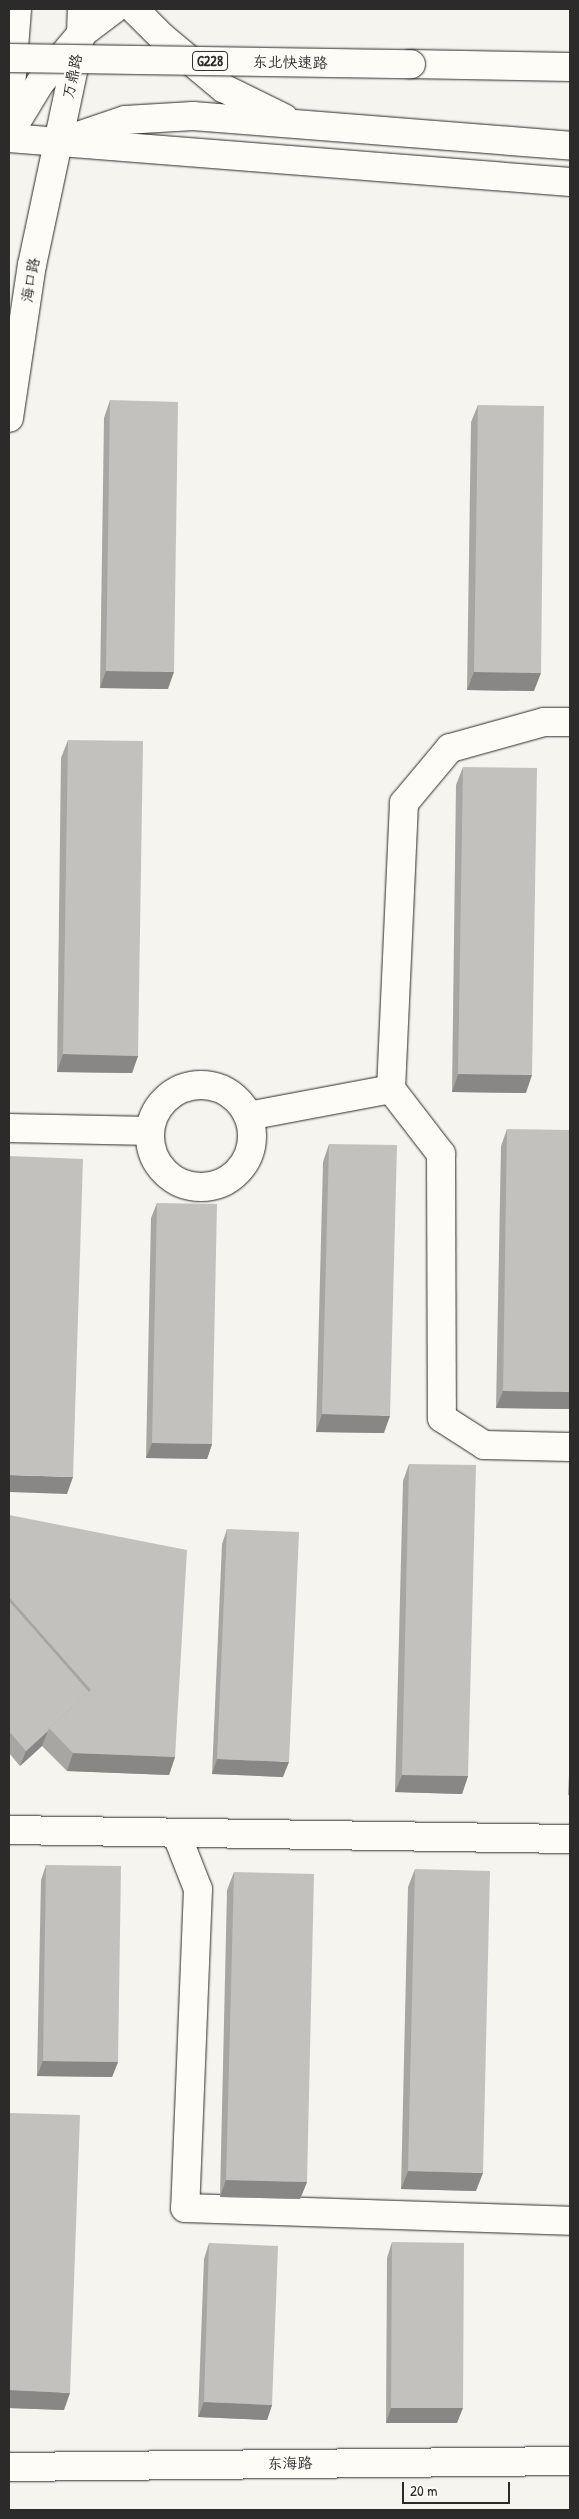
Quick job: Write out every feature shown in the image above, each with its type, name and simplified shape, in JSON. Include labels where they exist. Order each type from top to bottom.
[{"type":"main road","points":[[9,112],[17,9]]},
{"type":"main road","points":[[9,134],[40,83],[81,22],[114,9]]},
{"type":"main road","points":[[134,9],[162,37],[223,88],[296,125]]},
{"type":"main road","name":"万鼎路","points":[[58,142],[81,22]]},
{"type":"main road","name":"东北快速路","points":[[9,58],[570,67]]},
{"type":"main road","points":[[58,142],[125,120],[193,116],[570,146]]},
{"type":"main road","points":[[9,138],[570,182]]},
{"type":"main road","name":"海口路","points":[[9,418],[32,265],[58,142]]},
{"type":"main road","points":[[570,722],[544,722],[450,748],[404,803],[391,1089],[442,1154],[442,1418],[484,1445],[570,1447]]},
{"type":"main road","points":[[193,1085],[210,1085],[226,1091],[239,1102],[248,1116],[252,1133],[251,1150],[244,1165],[232,1178],[217,1185],[200,1188],[183,1185],[169,1176],[157,1164],[151,1148],[150,1131],[154,1114],[164,1100],[177,1090],[193,1085]]},
{"type":"main road","points":[[248,1116],[391,1089]]},
{"type":"main road","points":[[9,1128],[150,1131]]},
{"type":"main road","points":[[9,1830],[570,1840]]},
{"type":"main road","points":[[176,1833],[198,1890],[185,2208],[570,2221]]},
{"type":"main road","name":"东海路","points":[[9,2467],[570,2461]]},
{"type":"building","points":[[110,400],[178,402],[174,672],[106,671]]},
{"type":"building","points":[[478,405],[544,406],[541,673],[474,672]]},
{"type":"building","points":[[68,740],[143,741],[138,1056],[63,1054]]},
{"type":"building","points":[[463,767],[537,768],[532,1075],[458,1074]]},
{"type":"building","points":[[507,1129],[570,1130],[570,1392],[503,1391]]},
{"type":"building","points":[[329,1144],[397,1145],[390,1416],[322,1414]]},
{"type":"building","points":[[9,1156],[83,1159],[73,1477],[9,1475]]},
{"type":"building","points":[[157,1203],[217,1204],[212,1444],[152,1443]]},
{"type":"building","points":[[409,1464],[476,1465],[468,1776],[402,1775]]},
{"type":"building","points":[[9,1515],[187,1550],[175,1757],[73,1753],[49,1728],[91,1690],[9,1597]]},
{"type":"building","points":[[227,1529],[299,1532],[289,1762],[217,1759]]},
{"type":"building","points":[[9,1601],[89,1692],[26,1751],[9,1731]]},
{"type":"building","points":[[46,1865],[121,1866],[118,2062],[43,2061]]},
{"type":"building","points":[[415,1869],[490,1871],[483,2173],[408,2171]]},
{"type":"building","points":[[234,1872],[314,1874],[307,2182],[226,2180]]},
{"type":"building","points":[[10,2113],[80,2115],[70,2393],[9,2390]]},
{"type":"building","points":[[392,2242],[464,2243],[463,2408],[391,2408]]},
{"type":"building","points":[[209,2243],[278,2246],[272,2405],[204,2402]]}]
